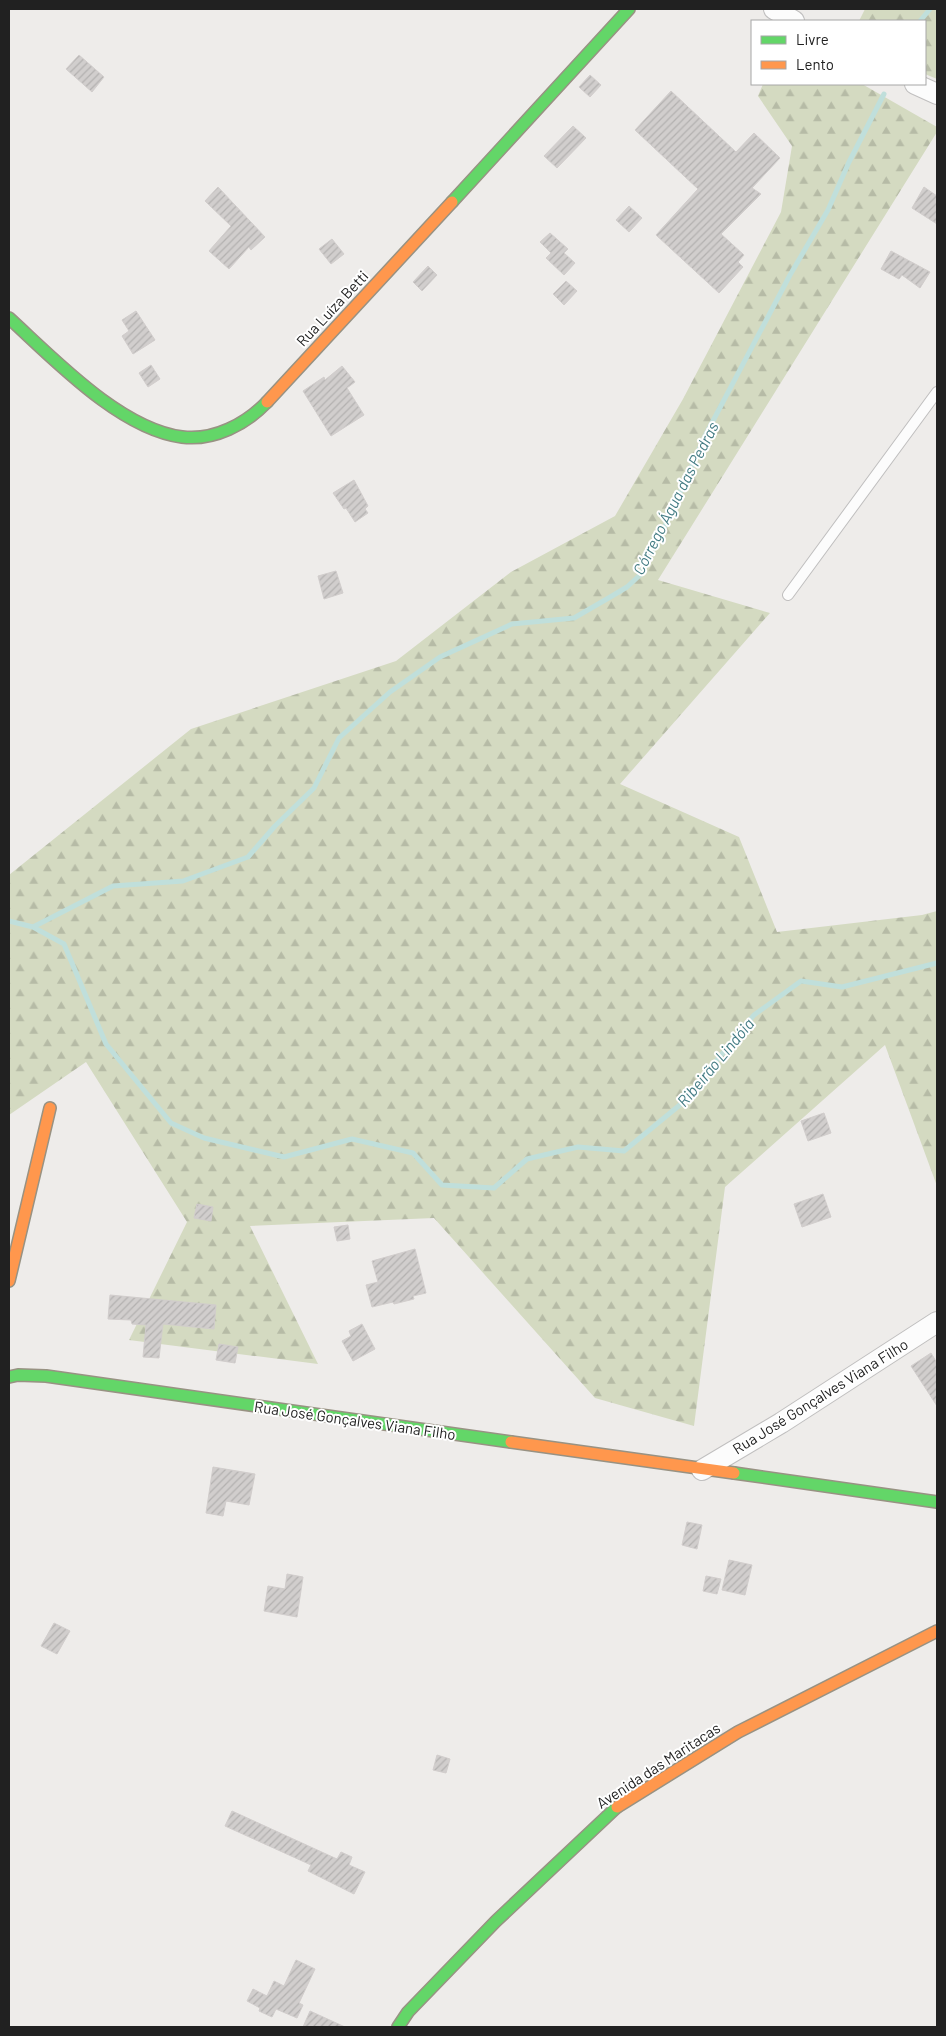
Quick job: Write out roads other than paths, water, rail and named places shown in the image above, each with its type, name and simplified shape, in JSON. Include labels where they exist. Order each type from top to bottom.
[{"type":"street","name":"Rua Luíza Betti","points":[[9,318],[65,369],[122,412],[149,428],[182,437],[215,434],[246,421],[271,397],[629,9]]},
{"type":"street","points":[[774,9],[792,20]]},
{"type":"street","points":[[916,85],[937,94]]},
{"type":"street","points":[[9,1281],[50,1108]]},
{"type":"street","name":"Rua José Gonçalves Viana Filho","points":[[702,1470],[781,1423],[937,1322]]},
{"type":"street","name":"Rua José Gonçalves Viana Filho","points":[[9,1377],[18,1375],[46,1376],[937,1502]]},
{"type":"street","name":"Avenida das Maritacas","points":[[398,2027],[408,2012],[496,1921],[612,1810],[738,1732],[937,1631]]},
{"type":"lane","points":[[788,595],[937,392]]},
{"type":"waterway","name":"Córrego Água das Pedras","points":[[921,20],[930,9]]},
{"type":"waterway","name":"Córrego Água das Pedras","points":[[33,927],[113,886],[183,881],[248,857],[275,826],[314,788],[339,738],[390,692],[440,657],[512,624],[574,618],[627,587],[640,575],[667,522],[705,436],[790,275],[828,210],[849,162],[884,94]]},
{"type":"waterway","name":"Ribeirão Lindóia","points":[[9,921],[33,927],[64,944],[106,1044],[171,1123],[204,1138],[284,1157],[352,1139],[413,1153],[442,1185],[494,1188],[527,1159],[578,1147],[624,1151],[681,1104],[754,1015],[801,981],[842,987],[937,963]]}]
